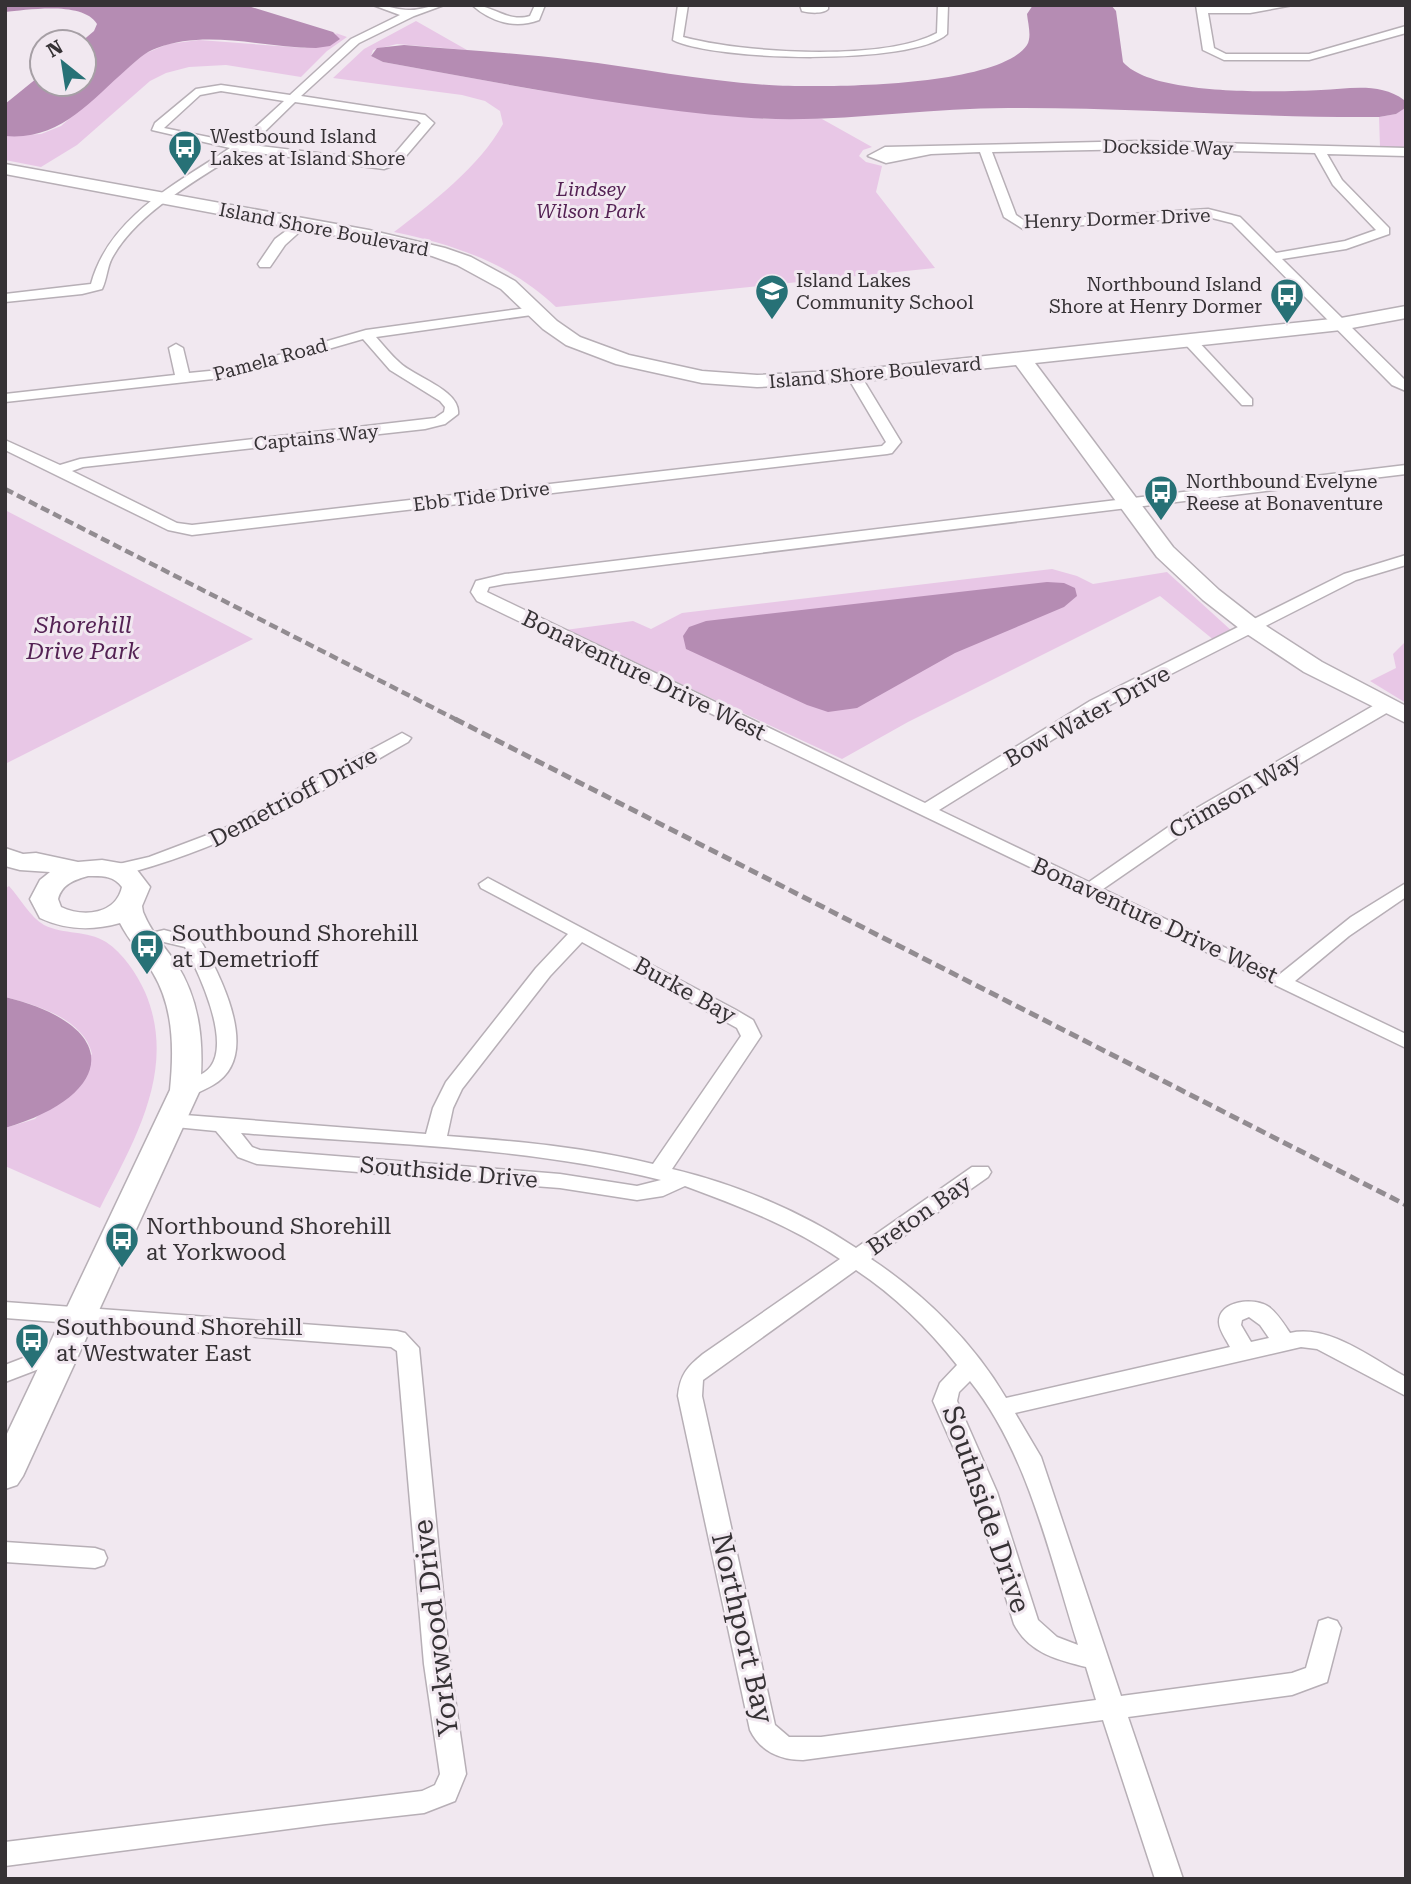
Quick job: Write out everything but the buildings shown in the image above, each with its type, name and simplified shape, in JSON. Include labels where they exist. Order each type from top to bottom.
[{"type":"street","points":[[379,5],[410,14]]},
{"type":"street","points":[[5,298],[97,286],[100,283],[104,260],[116,242],[131,225],[163,198],[240,148],[355,41],[410,14],[439,5]]},
{"type":"street","points":[[477,5],[509,22],[517,23],[535,18],[540,5]]},
{"type":"street","points":[[683,5],[677,31],[677,38],[680,40],[765,52],[818,54],[906,48],[929,43],[942,34],[943,5]]},
{"type":"street","points":[[805,5],[806,9],[817,10],[824,9],[823,5]]},
{"type":"street","points":[[1288,5],[1250,10],[1202,8],[1209,50],[1224,57],[1285,58],[1320,55],[1406,29]]},
{"type":"street","points":[[221,88],[421,117],[428,123],[396,160],[384,165],[240,148],[165,134],[159,130],[159,126],[196,92],[221,88]]},
{"type":"street","name":"Dockside Way","points":[[931,150],[1140,145],[1406,152]]},
{"type":"street","name":"Henry Dormer Drive","points":[[984,148],[1010,217],[1016,223],[1032,226],[1151,215],[1219,214],[1236,220],[1397,382],[1406,387]]},
{"type":"street","points":[[1273,257],[1377,236],[1384,231],[1337,182],[1319,150]]},
{"type":"street","name":"Island Shore Boulevard","points":[[5,169],[405,243],[464,261],[508,285],[534,311],[573,341],[623,360],[702,377],[757,381],[854,376],[1341,324],[1406,312]]},
{"type":"street","points":[[265,264],[280,242],[302,223]]},
{"type":"street","name":"Pamela Road","points":[[6,394],[231,373],[366,334],[534,311]]},
{"type":"street","name":"Captains Way","points":[[60,471],[80,463],[425,425],[451,415],[452,406],[445,398],[395,367],[366,334]]},
{"type":"street","points":[[1190,341],[1247,402]]},
{"type":"street","points":[[176,348],[183,379]]},
{"type":"street","points":[[1021,359],[1062,410],[1165,552],[1211,595],[1252,627],[1313,667],[1395,712]]},
{"type":"street","name":"Ebb Tide Drive","points":[[5,444],[173,527],[192,530],[887,450],[894,442],[854,376]]},
{"type":"street","points":[[1128,503],[1406,469]]},
{"type":"street","name":"Bonaventure Drive West","points":[[1128,503],[505,579],[482,584],[479,592],[483,598],[1406,1042]]},
{"type":"street","name":"Bow Water Drive","points":[[925,811],[1096,705],[1350,577],[1406,560]]},
{"type":"street","name":"Crimson Way","points":[[1090,890],[1122,863],[1187,821],[1316,749],[1395,712]]},
{"type":"street","name":"Demetrioff Drive","points":[[127,887],[182,854],[274,810],[402,738]]},
{"type":"street","points":[[13,859],[78,870]]},
{"type":"street","points":[[13,859],[43,882],[47,889]]},
{"type":"street","points":[[127,887],[98,867],[78,870],[59,878],[47,889],[44,904],[50,912],[69,920],[105,923],[126,936],[142,941],[164,936],[192,943],[212,981],[219,1004],[225,1057],[221,1066],[206,1080],[185,1090]]},
{"type":"street","name":"Burke Bay","points":[[488,884],[746,1024],[751,1037],[660,1170]]},
{"type":"street","points":[[94,920],[117,913],[127,887]]},
{"type":"street","points":[[5,1476],[185,1090],[186,1023],[175,986],[160,961],[142,941],[140,930],[128,911],[127,887]]},
{"type":"street","points":[[1283,981],[1322,947],[1373,909],[1406,889]]},
{"type":"street","points":[[435,1141],[443,1108],[453,1087],[543,972],[580,933]]},
{"type":"street","name":"Southside Drive","points":[[172,1121],[570,1153],[660,1170],[736,1194],[780,1214],[857,1257],[893,1283],[939,1326],[1003,1407],[1037,1479],[1094,1659],[1169,1879]]},
{"type":"street","name":"Southside Drive","points":[[222,1125],[245,1152],[257,1157],[560,1181],[637,1193],[655,1191],[685,1178]]},
{"type":"street","name":"Breton Bay","points":[[857,1257],[980,1172]]},
{"type":"street","name":"Northport Bay","points":[[857,1257],[711,1360],[691,1379],[690,1396],[764,1730],[775,1744],[791,1749],[821,1748],[1111,1707]]},
{"type":"street","name":"Yorkwood Drive","points":[[5,1310],[397,1339],[408,1348],[437,1664],[453,1774],[445,1793],[424,1802],[326,1812],[5,1854]]},
{"type":"street","points":[[1244,1351],[1230,1325],[1231,1316],[1240,1310],[1263,1312],[1284,1343]]},
{"type":"street","points":[[1003,1407],[1301,1339],[1322,1342],[1406,1388]]},
{"type":"street","points":[[5,1374],[65,1350]]},
{"type":"street","name":"Southside Drive","points":[[970,1366],[948,1389],[945,1401],[985,1492],[1027,1624],[1036,1637],[1052,1648],[1094,1659]]},
{"type":"street","points":[[5,1552],[95,1558]]},
{"type":"street","points":[[1111,1707],[1292,1684],[1318,1675],[1328,1628]]},
{"type":"green space","name":"Lindsey Wilson Park","points":[[416,21],[467,50],[397,44],[373,50],[371,56],[383,62],[537,90],[711,114],[766,119],[822,119],[872,147],[863,150],[859,156],[866,162],[882,166],[876,192],[935,268],[556,307],[501,267],[439,243],[394,232],[439,197],[468,169],[503,124],[500,111],[485,101],[462,95],[333,78],[364,49]]},
{"type":"green space","points":[[333,32],[347,37],[327,51],[301,77],[226,65],[189,67],[166,73],[150,81],[77,145],[41,167],[5,160],[5,136],[41,134],[61,126],[93,98],[98,98],[98,94],[144,54],[168,44],[199,40],[305,48],[337,34]]},
{"type":"green space","points":[[1406,105],[1406,148],[1380,147],[1379,117],[1396,114]]},
{"type":"green space","name":"Shorehill Drive Park","points":[[5,510],[253,639],[5,764]]},
{"type":"green space","points":[[1052,569],[1093,584],[1167,572],[1233,632],[1215,641],[1160,596],[908,722],[842,759],[565,630],[633,621],[651,629],[682,613]]},
{"type":"green space","points":[[1406,641],[1406,703],[1370,681],[1396,668],[1393,654]]},
{"type":"green space","points":[[9,886],[39,922],[59,930],[99,938],[118,952],[142,985],[154,1021],[157,1049],[148,1104],[126,1157],[100,1208],[5,1166],[5,1128],[35,1119],[92,1054],[80,1031],[57,1015],[5,997],[5,889]]},
{"type":"shaded area","points":[[5,5],[245,5],[333,32],[340,39],[330,46],[316,48],[216,40],[176,43],[157,48],[141,57],[98,95],[98,28],[95,28],[97,24],[90,17],[80,12],[54,9],[5,12]]},
{"type":"shaded area","points":[[1033,5],[1111,5],[1116,11],[1123,62],[1138,73],[1160,81],[1216,90],[1374,89],[1395,94],[1404,100],[1405,108],[1396,114],[1379,117],[1008,108],[840,118],[772,119],[693,113],[604,101],[383,62],[371,56],[377,48],[404,45],[553,58],[769,85],[826,86],[906,82],[981,70],[1010,59],[1027,45],[1027,14]]},
{"type":"shaded area","points":[[28,85],[28,98],[95,98],[58,126],[24,136],[5,136],[5,104]]},
{"type":"shaded area","points":[[1047,582],[1064,583],[1075,588],[1077,596],[1064,607],[955,653],[857,708],[828,712],[807,705],[686,649],[683,636],[689,627],[706,621]]},
{"type":"shaded area","points":[[5,997],[44,1010],[71,1025],[87,1042],[91,1061],[85,1080],[69,1098],[42,1114],[5,1128]]},
{"type":"railway","points":[[5,489],[459,721]]},
{"type":"railway","points":[[455,719],[1406,1205]]},
{"type":"place","name":"Westbound Island Lakes at Island Shore","points":[[185,177]]},
{"type":"place","name":"Island Lakes Community School","points":[[772,321]]},
{"type":"place","name":"Northbound Island Shore at Henry Dormer","points":[[1287,325]]},
{"type":"place","name":"Northbound Evelyne Reese at Bonaventure","points":[[1161,522]]},
{"type":"place","name":"Southbound Shorehill at Demetrioff","points":[[147,976]]},
{"type":"place","name":"Northbound Shorehill at Yorkwood","points":[[122,1269]]},
{"type":"place","name":"Southbound Shorehill at Westwater East","points":[[32,1370]]}]
